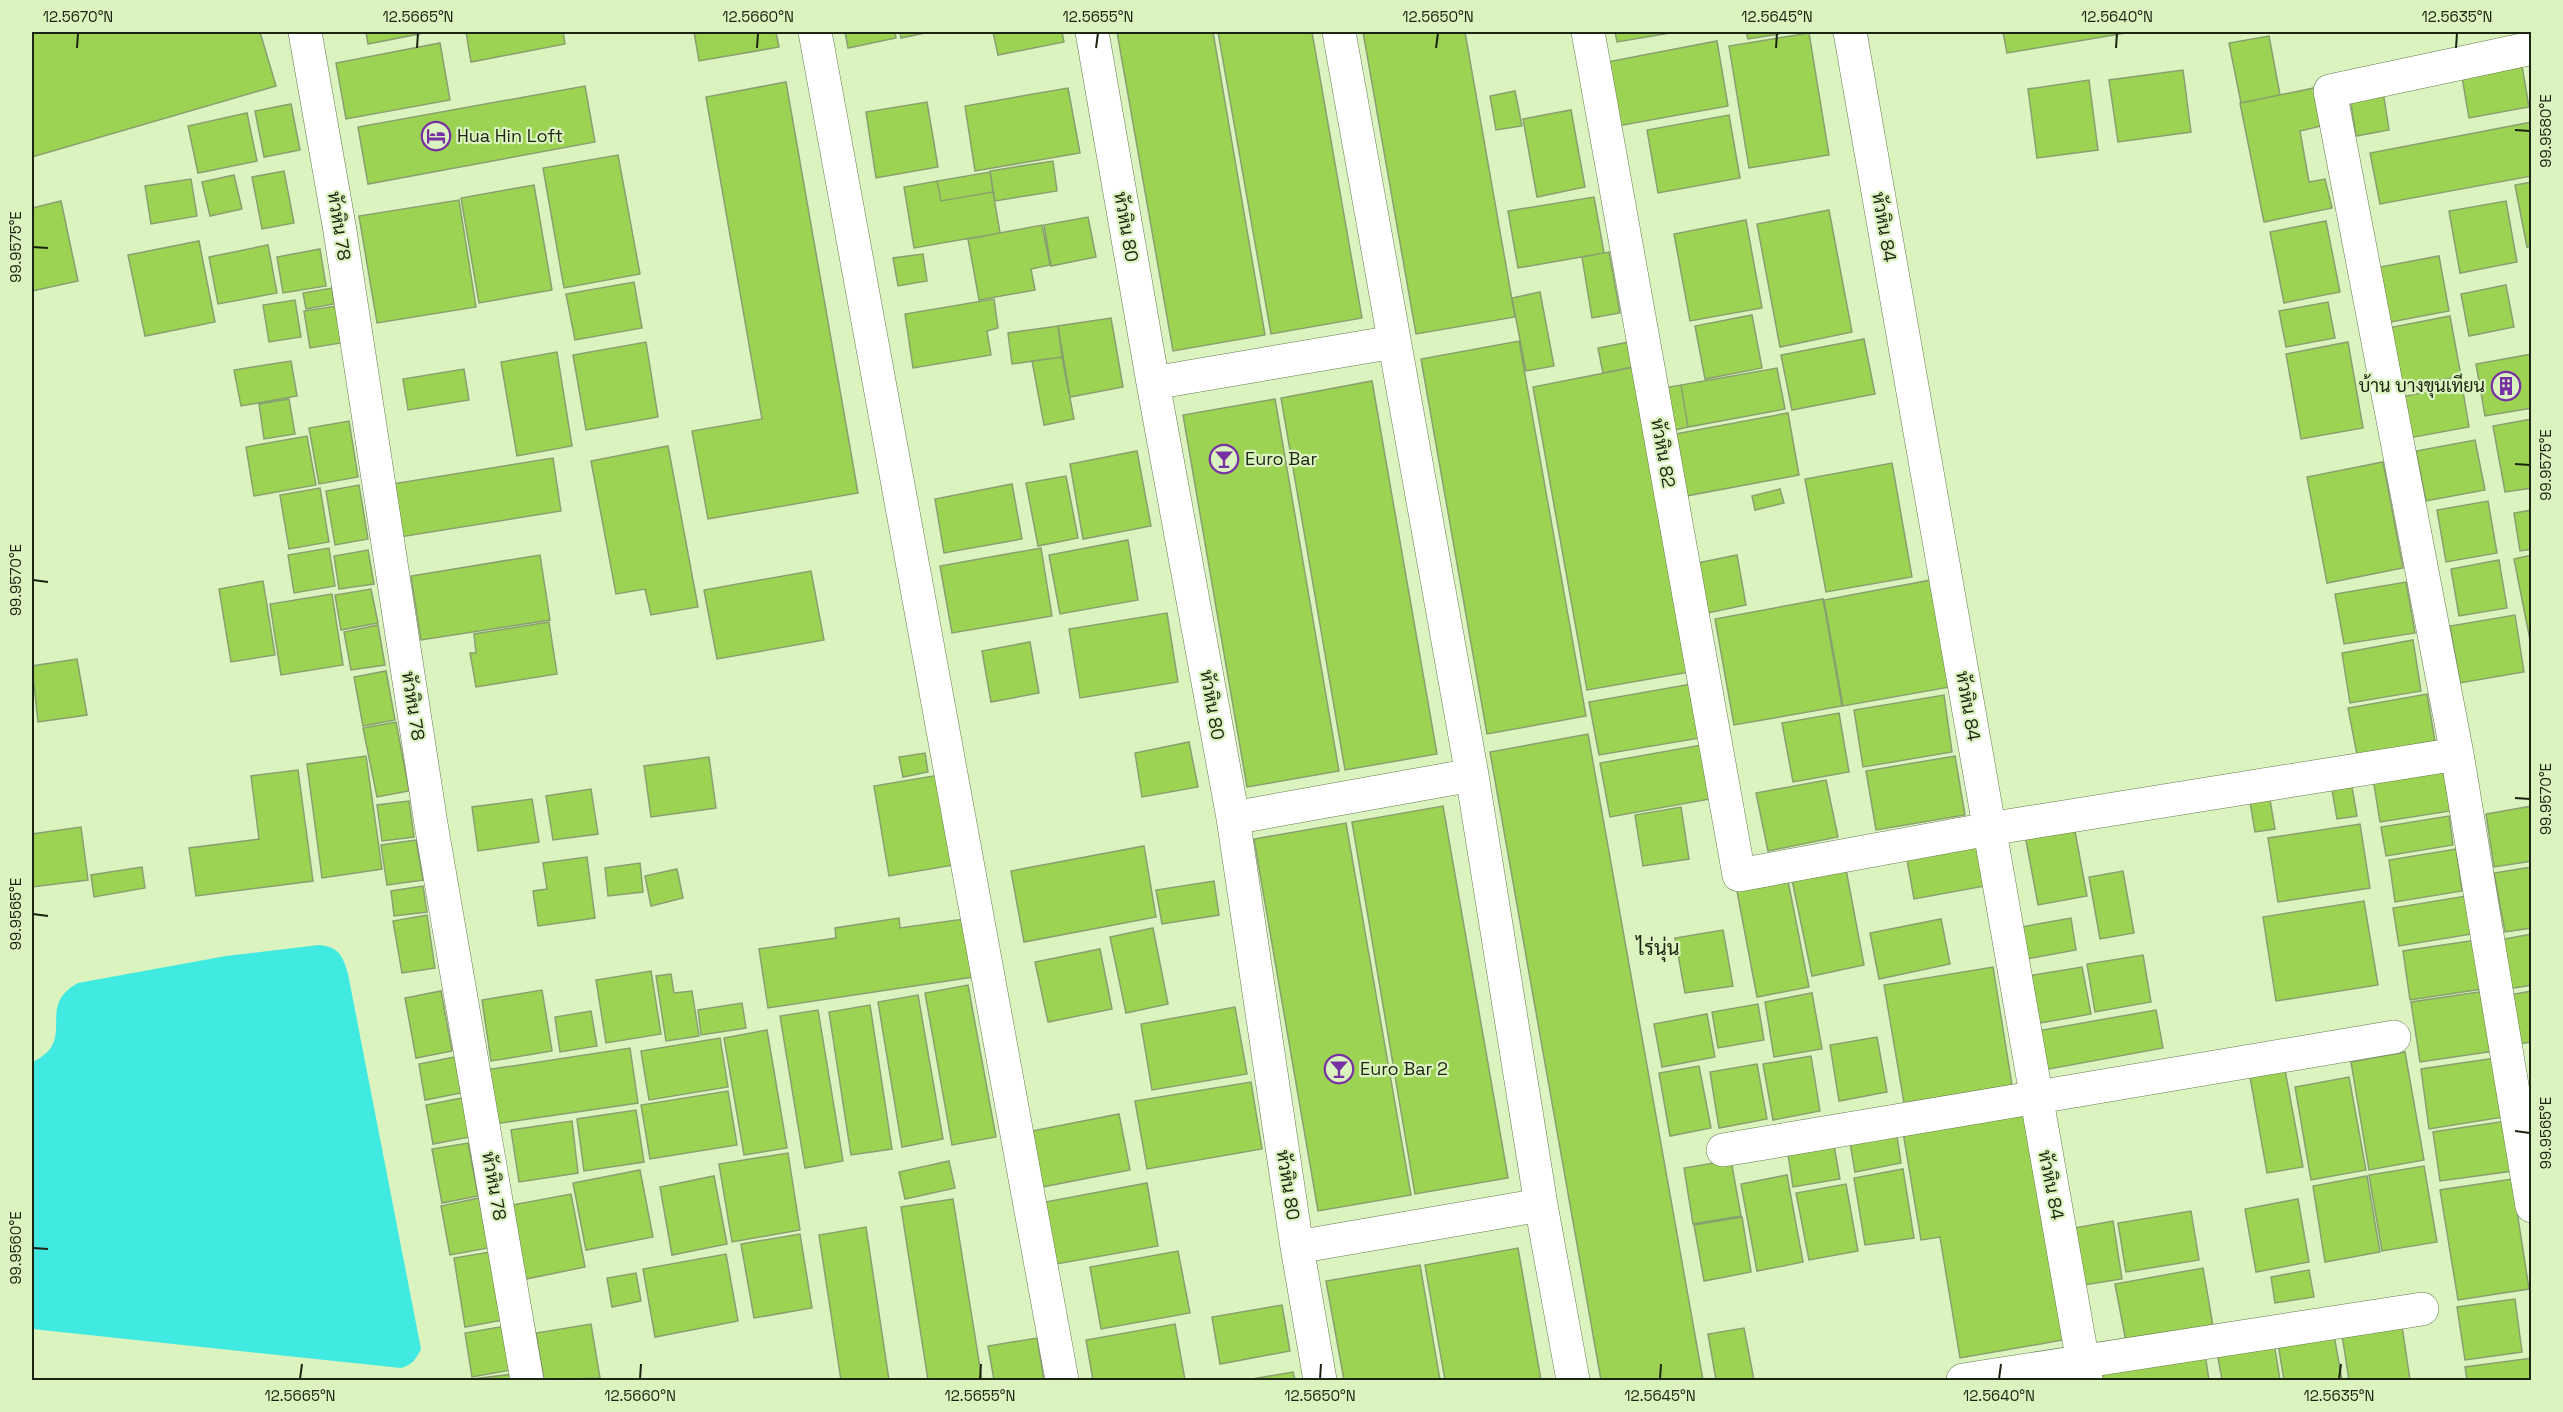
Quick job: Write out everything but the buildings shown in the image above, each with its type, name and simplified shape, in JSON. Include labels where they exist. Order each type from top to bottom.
[{"type":"street","name":"หัวหิน 78","points":[[305,32],[340,231],[431,824],[527,1380]]},
{"type":"street","points":[[815,32],[1062,1380]]},
{"type":"street","name":"หัวหิน 80","points":[[1092,32],[1153,383],[1233,818],[1297,1247],[1320,1380]]},
{"type":"street","points":[[1339,32],[1472,775],[1541,1205],[1573,1380]]},
{"type":"street","name":"หัวหิน 82","points":[[1588,32],[1739,874],[1989,829]]},
{"type":"street","name":"หัวหิน 84","points":[[1850,32],[2034,1097],[2085,1370]]},
{"type":"street","points":[[2532,48],[2330,91],[2457,754],[2532,1206]]},
{"type":"street","points":[[1153,383],[1394,342]]},
{"type":"street","points":[[1989,829],[2457,754]]},
{"type":"street","points":[[1233,818],[1472,775]]},
{"type":"street","points":[[1722,1150],[2394,1037]]},
{"type":"street","points":[[1297,1247],[1541,1205]]},
{"type":"street","points":[[1963,1380],[2085,1370],[2422,1309]]},
{"type":"water","points":[[319,945],[336,950],[348,974],[421,1349],[415,1359],[401,1368],[32,1329],[32,1062],[46,1054],[53,1044],[59,1003],[65,992],[78,983],[226,956]]},
{"type":"place","name":"Hua Hin Loft","points":[[436,136]]},
{"type":"place","name":"บ้าน บางขุนเทียน","points":[[2506,386]]},
{"type":"place","name":"Euro Bar","points":[[1224,459]]},
{"type":"place","name":"Euro Bar 2","points":[[1339,1069]]},
{"type":"district","name":"ไร่นุ่น","points":[[1658,948]]}]
